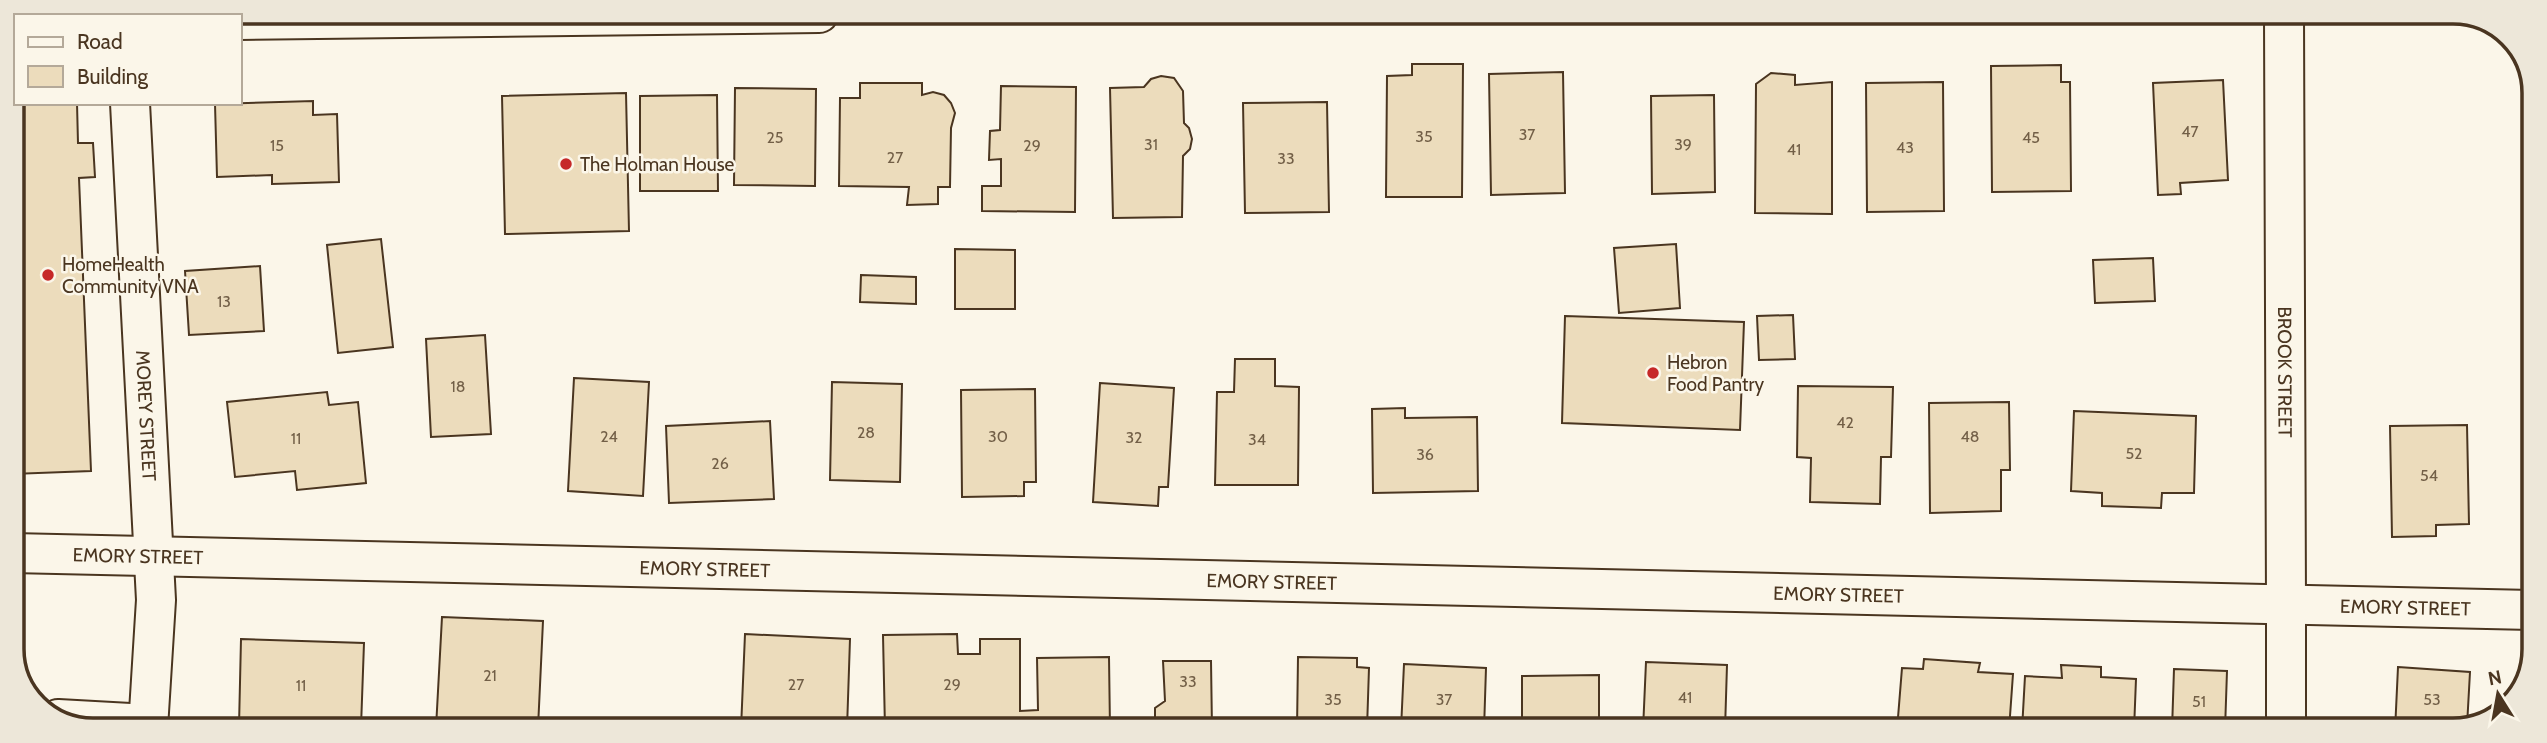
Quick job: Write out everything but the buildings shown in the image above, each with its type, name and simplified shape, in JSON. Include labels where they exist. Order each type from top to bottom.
[{"type":"main road","name":"BROOK STREET","points":[[2284,24],[2286,718]]},
{"type":"main road","name":"MOREY STREET","points":[[130,105],[154,557],[155,621],[149,718]]},
{"type":"main road","name":"EMORY STREET","points":[[25,553],[2522,611]]},
{"type":"place","name":"The Holman House","points":[[566,164]]},
{"type":"place","name":"HomeHealth Community VNA","points":[[48,275]]},
{"type":"place","name":"Hebron Food Pantry","points":[[1653,373]]}]
